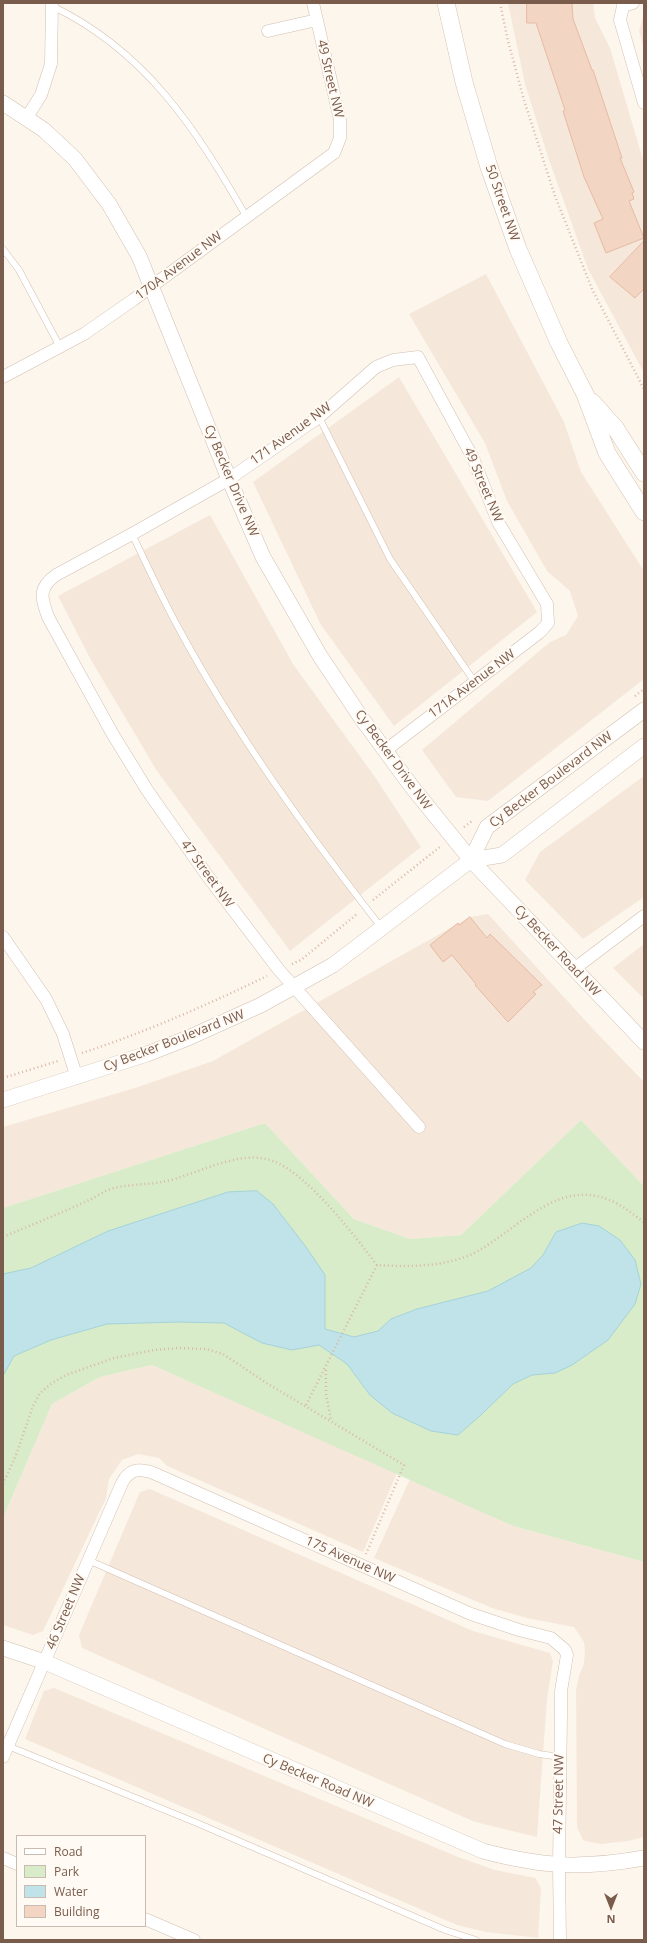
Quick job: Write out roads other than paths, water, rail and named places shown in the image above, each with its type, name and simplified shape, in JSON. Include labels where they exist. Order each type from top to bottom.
[{"type":"main road","name":"50 Street NW","points":[[446,3],[464,82],[489,167],[518,249],[562,349],[586,394],[607,453],[644,512]]},
{"type":"main road","name":"50 Street NW","points":[[586,394],[616,429],[644,473]]},
{"type":"street","name":"49 Street NW","points":[[313,3],[340,120],[340,138]]},
{"type":"street","points":[[628,4],[620,20],[644,103]]},
{"type":"street","points":[[27,117],[41,95],[51,64],[52,5]]},
{"type":"street","points":[[268,31],[317,20]]},
{"type":"street","name":"Cy Becker Drive NW","points":[[3,103],[27,117],[44,130],[75,159],[109,204],[139,256],[229,479],[263,557],[301,624],[342,690],[412,787],[471,860]]},
{"type":"street","name":"170A Avenue NW","points":[[3,377],[60,347],[90,329],[151,286],[334,152],[340,138]]},
{"type":"street","name":"49 Street NW","points":[[418,357],[466,444],[498,522],[542,594],[547,604],[549,613]]},
{"type":"street","name":"171 Avenue NW","points":[[42,590],[46,582],[56,575],[229,479],[319,417],[376,366],[393,360],[418,357]]},
{"type":"street","name":"47 Street NW","points":[[42,590],[44,605],[48,617],[112,733],[147,790],[206,874],[279,970],[419,1127]]},
{"type":"street","name":"171A Avenue NW","points":[[386,750],[540,632],[548,623],[549,613]]},
{"type":"street","name":"Cy Becker Boulevard NW","points":[[3,1100],[77,1078],[147,1054],[221,1025],[333,965],[471,860],[487,827],[644,710]]},
{"type":"street","name":"Cy Becker Boulevard NW","points":[[471,860],[502,855],[644,746]]},
{"type":"street","name":"Cy Becker Road NW","points":[[471,860],[644,1042]]},
{"type":"street","points":[[574,969],[644,916]]},
{"type":"street","points":[[3,937],[46,999],[77,1078]]},
{"type":"street","name":"46 Street NW","points":[[5,1751],[122,1483],[126,1475],[134,1470]]},
{"type":"street","name":"175 Avenue NW","points":[[134,1470],[151,1472],[471,1614],[519,1630],[551,1638],[565,1650]]},
{"type":"street","name":"Cy Becker Road NW","points":[[3,1648],[45,1662],[470,1846],[521,1860],[559,1865],[597,1864],[644,1858]]},
{"type":"street","name":"47 Street NW","points":[[560,1940],[560,1757],[562,1691],[567,1655],[565,1650]]},
{"type":"street","points":[[3,1858],[16,1864]]},
{"type":"street","points":[[146,1919],[194,1940]]},
{"type":"lane","points":[[52,5],[90,26],[121,49],[156,83],[188,121],[216,164],[246,216]]},
{"type":"lane","points":[[3,249],[18,270],[60,347]]},
{"type":"lane","points":[[319,417],[390,559],[474,682]]},
{"type":"lane","points":[[132,534],[178,627],[233,719],[293,809],[382,928]]},
{"type":"lane","points":[[88,1560],[505,1744],[539,1754],[560,1757]]},
{"type":"lane","points":[[5,1751],[198,1823],[445,1930],[476,1940]]},
{"type":"water","points":[[257,1191],[273,1204],[306,1247],[325,1275],[325,1329],[354,1337],[378,1331],[391,1319],[417,1309],[488,1291],[531,1268],[543,1255],[556,1232],[582,1223],[599,1226],[620,1240],[635,1260],[641,1284],[635,1304],[608,1340],[572,1365],[555,1373],[532,1375],[513,1384],[458,1435],[431,1431],[392,1413],[370,1395],[347,1364],[319,1345],[292,1350],[262,1343],[224,1323],[178,1322],[107,1324],[51,1340],[14,1356],[3,1376],[3,1274],[31,1268],[108,1231],[228,1192]]}]
